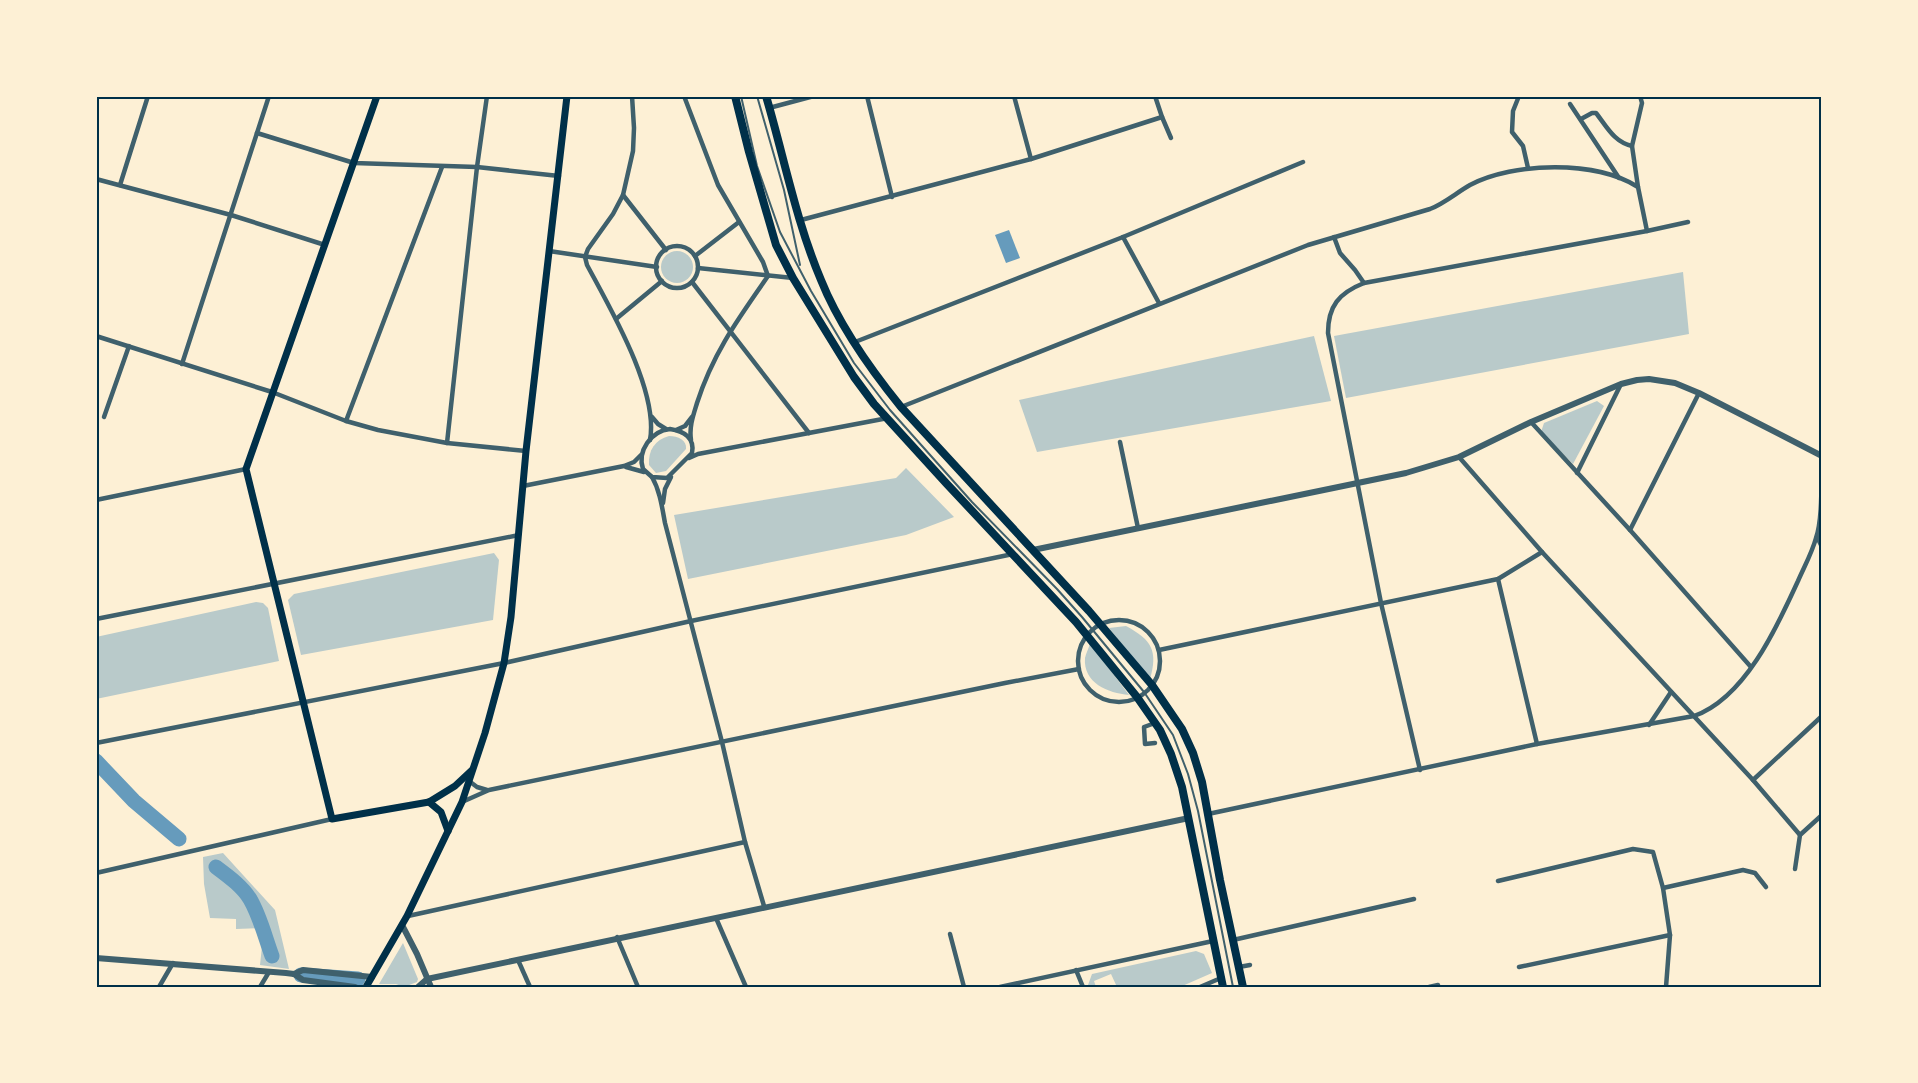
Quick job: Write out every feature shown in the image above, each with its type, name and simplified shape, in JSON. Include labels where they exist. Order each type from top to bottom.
[{"type":"main road","points":[[377,96],[246,470],[332,819],[429,802],[455,786],[472,770]]},
{"type":"main road","points":[[366,987],[402,925],[462,802],[504,663],[511,617],[526,451],[567,96]]},
{"type":"main road","points":[[735,96],[771,231],[793,278],[854,377],[946,483],[1090,634],[1137,697],[1167,744],[1177,770],[1189,818],[1222,983]]},
{"type":"main road","points":[[766,96],[821,281],[876,376],[901,407],[1033,550],[1152,685],[1182,729],[1193,753],[1202,782],[1243,987]]},
{"type":"main road","points":[[429,802],[441,812],[448,831]]},
{"type":"street","points":[[120,185],[148,96]]},
{"type":"street","points":[[182,364],[269,96]]},
{"type":"street","points":[[447,443],[477,167],[487,96]]},
{"type":"street","points":[[632,96],[633,151],[623,195],[585,257],[586,265],[616,319],[639,373],[651,414],[650,440]]},
{"type":"street","points":[[684,96],[711,170],[763,262],[768,276]]},
{"type":"street","points":[[770,108],[814,96]]},
{"type":"street","points":[[867,96],[892,197]]},
{"type":"street","points":[[1014,96],[1031,159]]},
{"type":"street","points":[[1155,96],[1171,138]]},
{"type":"street","points":[[1519,96],[1513,111],[1512,132],[1523,146],[1528,168]]},
{"type":"street","points":[[1640,96],[1642,103],[1632,146],[1647,231]]},
{"type":"street","points":[[1570,104],[1619,178]]},
{"type":"street","points":[[1581,119],[1592,112],[1596,113],[1614,137],[1625,145],[1632,146]]},
{"type":"street","points":[[801,220],[1031,159],[1162,117]]},
{"type":"street","points":[[257,134],[354,163],[477,167],[559,176]]},
{"type":"street","points":[[855,342],[1123,237],[1303,162]]},
{"type":"street","points":[[346,421],[442,166]]},
{"type":"street","points":[[901,407],[1308,245],[1430,209],[1471,185],[1528,168],[1546,166],[1587,170],[1619,178],[1638,187]]},
{"type":"street","points":[[96,179],[231,215],[325,245]]},
{"type":"street","points":[[623,195],[666,250]]},
{"type":"street","points":[[695,256],[739,222]]},
{"type":"street","points":[[1420,770],[1381,603],[1328,333],[1328,322],[1332,309],[1347,290],[1364,283],[1688,222]]},
{"type":"street","points":[[1123,237],[1159,303]]},
{"type":"street","points":[[1334,237],[1340,253],[1364,283]]},
{"type":"street","points":[[682,248],[695,256],[698,268],[692,282],[677,288],[662,281],[657,267],[661,255],[666,250],[682,248]]},
{"type":"street","points":[[549,251],[657,267]]},
{"type":"street","points":[[698,268],[793,278]]},
{"type":"street","points":[[652,477],[665,478],[689,458],[693,451],[690,429],[710,368],[730,330],[768,276]]},
{"type":"street","points":[[616,319],[662,281]]},
{"type":"street","points":[[692,282],[809,433]]},
{"type":"street","points":[[96,336],[272,392],[346,421],[386,432],[447,443],[526,451]]},
{"type":"street","points":[[104,417],[129,346]]},
{"type":"street","points":[[1033,550],[1406,473],[1459,457],[1531,422],[1621,384],[1637,380],[1661,380],[1699,393],[1822,456],[1817,537],[1776,629],[1751,667],[1708,711],[1694,716],[1537,744],[1208,814]]},
{"type":"street","points":[[1577,473],[1621,384]]},
{"type":"street","points":[[1630,530],[1699,393]]},
{"type":"street","points":[[676,430],[687,424],[694,412]]},
{"type":"street","points":[[651,414],[658,424],[684,434],[700,450],[709,452]]},
{"type":"street","points":[[689,458],[709,452],[888,418]]},
{"type":"street","points":[[1531,422],[1751,667]]},
{"type":"street","points":[[523,486],[624,466],[634,462],[656,433],[668,429]]},
{"type":"street","points":[[1120,442],[1138,528]]},
{"type":"street","points":[[643,452],[641,461],[645,472]]},
{"type":"street","points":[[1459,457],[1542,552],[1753,780],[1800,835]]},
{"type":"street","points":[[624,466],[645,472],[652,477],[658,488],[664,523],[722,742],[745,842],[764,906]]},
{"type":"street","points":[[96,500],[246,470]]},
{"type":"street","points":[[662,505],[665,489],[672,474]]},
{"type":"street","points":[[96,619],[519,536]]},
{"type":"street","points":[[1817,537],[1822,547]]},
{"type":"street","points":[[1159,650],[1498,579],[1542,552]]},
{"type":"street","points":[[96,743],[504,663],[691,621],[1013,554]]},
{"type":"street","points":[[1498,579],[1537,744]]},
{"type":"street","points":[[1120,620],[1131,622],[1149,632],[1159,650],[1158,674],[1152,685],[1137,697],[1127,701],[1106,700],[1096,696],[1082,680],[1078,658],[1082,646],[1090,634],[1100,626],[1120,620]]},
{"type":"street","points":[[462,802],[489,790],[1079,669]]},
{"type":"street","points":[[1649,724],[1671,692]]},
{"type":"street","points":[[1753,780],[1822,716]]},
{"type":"street","points":[[1155,723],[1144,727],[1145,744],[1155,743]]},
{"type":"street","points":[[469,781],[477,787],[489,790]]},
{"type":"street","points":[[1795,869],[1800,835],[1822,815]]},
{"type":"street","points":[[418,987],[427,979],[1189,818]]},
{"type":"street","points":[[96,873],[332,819]]},
{"type":"street","points":[[406,916],[745,842]]},
{"type":"street","points":[[1498,881],[1633,849],[1653,852],[1663,888],[1670,935],[1666,987]]},
{"type":"street","points":[[1663,888],[1743,870],[1755,873],[1766,887]]},
{"type":"street","points":[[1233,940],[1414,899]]},
{"type":"street","points":[[716,918],[746,987]]},
{"type":"street","points":[[402,925],[430,987]]},
{"type":"street","points":[[950,934],[964,987]]},
{"type":"street","points":[[1519,967],[1670,935]]},
{"type":"street","points":[[617,938],[638,987]]},
{"type":"street","points":[[1000,987],[1213,941]]},
{"type":"street","points":[[96,958],[294,974],[303,970],[372,977]]},
{"type":"street","points":[[518,960],[530,987]]},
{"type":"street","points":[[159,987],[173,963]]},
{"type":"street","points":[[1239,967],[1250,965]]},
{"type":"street","points":[[1076,969],[1083,987]]},
{"type":"street","points":[[260,987],[269,972]]},
{"type":"street","points":[[294,974],[303,980],[355,987]]},
{"type":"street","points":[[1200,987],[1222,983]]},
{"type":"street","points":[[1429,987],[1438,985]]},
{"type":"lane","points":[[741,96],[757,166],[780,232],[845,348],[881,400],[972,502],[1057,589],[1090,634],[1144,692],[1173,735],[1188,774],[1198,811],[1233,987]]},
{"type":"lane","points":[[757,96],[784,190],[800,268]]},
{"type":"shaded area","points":[[677,251],[688,256],[693,267],[688,278],[677,283],[666,278],[661,267],[666,256]]},
{"type":"shaded area","points":[[1683,272],[1689,334],[1346,398],[1334,336]]},
{"type":"shaded area","points":[[1314,336],[1331,401],[1037,452],[1019,400]]},
{"type":"shaded area","points":[[1597,401],[1604,406],[1573,464],[1541,432],[1544,423]]},
{"type":"shaded area","points":[[669,436],[681,439],[686,449],[666,471],[656,473],[649,465],[651,450],[660,440]]},
{"type":"shaded area","points":[[906,468],[954,517],[906,535],[688,579],[674,515],[896,478]]},
{"type":"shaded area","points":[[494,553],[499,560],[493,620],[301,655],[288,600],[294,594]]},
{"type":"shaded area","points":[[256,602],[263,603],[268,608],[279,661],[96,699],[96,637]]},
{"type":"shaded area","points":[[1126,626],[1142,636],[1151,647],[1153,661],[1150,679],[1109,628]]},
{"type":"shaded area","points":[[1090,643],[1129,695],[1105,689],[1088,674],[1085,658]]},
{"type":"shaded area","points":[[223,853],[275,910],[289,969],[260,965],[263,937],[260,928],[236,929],[236,919],[210,918],[204,884],[203,857]]},
{"type":"shaded area","points":[[403,943],[418,979],[417,982],[404,987],[396,984],[379,984]]},
{"type":"shaded area","points":[[1196,951],[1204,954],[1212,973],[1180,987],[1117,987],[1111,974],[1094,981],[1096,987],[1088,985],[1092,974]]},
{"type":"water","points":[[1009,230],[1020,258],[1006,263],[995,235]]},
{"type":"waterway","points":[[96,761],[134,801],[179,839]]},
{"type":"waterway","points":[[216,867],[247,894],[260,919],[272,956]]},
{"type":"waterway","points":[[301,975],[358,979]]}]
